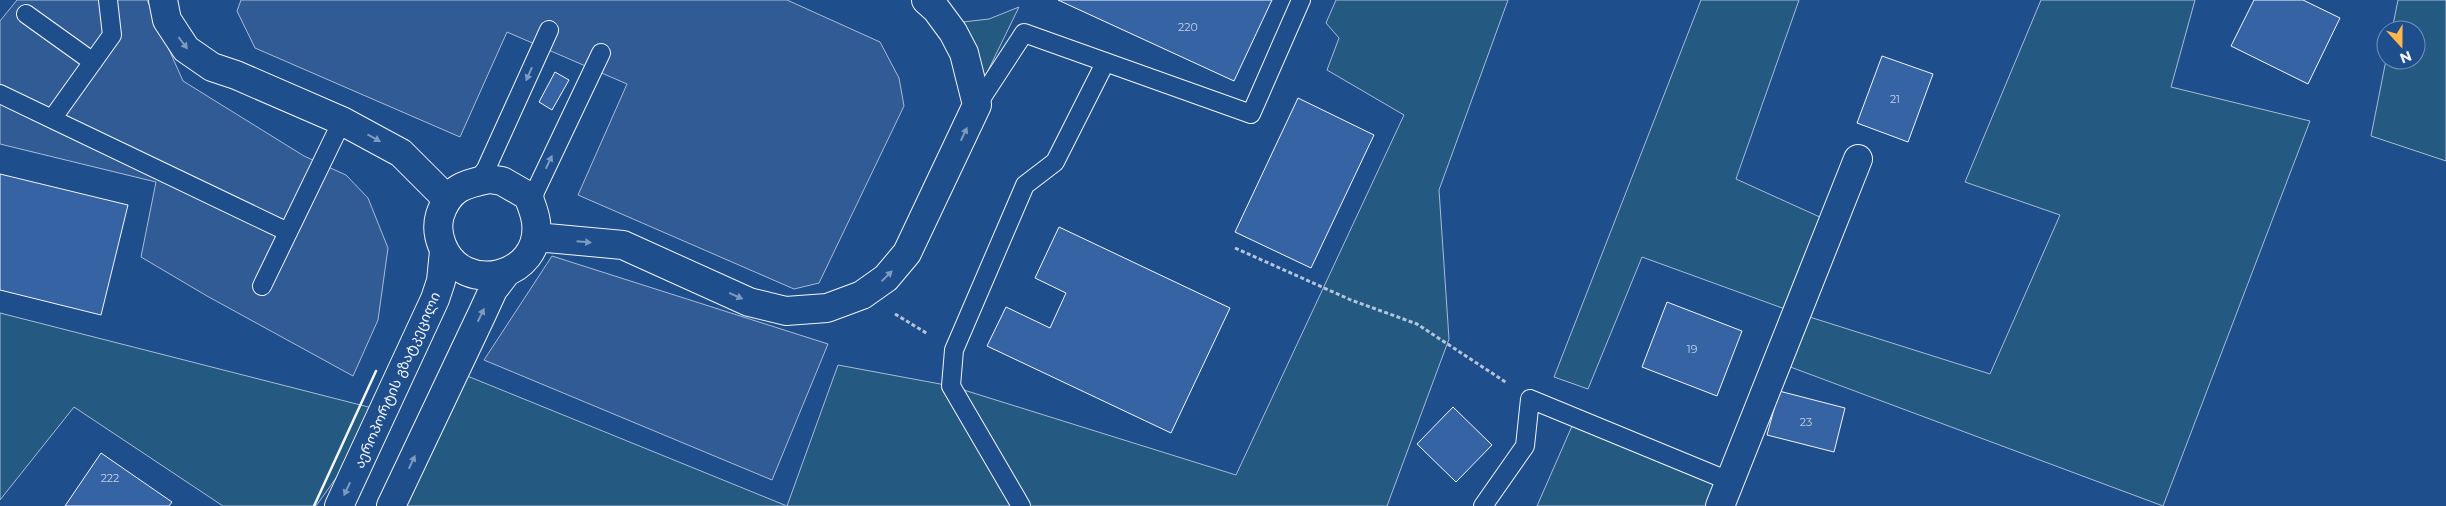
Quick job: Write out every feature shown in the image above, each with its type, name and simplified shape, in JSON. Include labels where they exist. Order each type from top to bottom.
[{"type":"street","points":[[163,0],[167,20],[186,49],[212,67],[236,75],[342,121],[401,153],[447,199],[466,184],[489,179],[502,181],[528,196],[536,222],[536,237],[532,249],[524,260],[506,272],[490,277],[476,276],[463,270],[444,251]]},
{"type":"street","points":[[536,237],[623,246],[749,302],[786,311],[827,308],[862,295],[886,278],[907,253],[977,105],[964,53],[953,32],[936,8],[926,0]]},
{"type":"street","points":[[1724,494],[1858,159]]},
{"type":"street","name":"აეროპორტის გზატკეცილი","points":[[339,506],[435,299],[441,281],[444,251],[439,225],[447,199]]},
{"type":"street","points":[[391,506],[486,306],[506,272]]},
{"type":"lane","points":[[52,118],[112,35],[108,0]]},
{"type":"lane","points":[[977,105],[1024,32],[1105,63],[1251,114],[1301,0]]},
{"type":"lane","points":[[26,14],[92,62]]},
{"type":"lane","points":[[477,181],[486,169],[549,30]]},
{"type":"lane","points":[[532,208],[535,192],[601,52]]},
{"type":"lane","points":[[1021,506],[951,386],[954,350],[1026,185],[1054,162],[1105,63]]},
{"type":"lane","points":[[0,94],[288,232]]},
{"type":"lane","points":[[262,286],[342,121]]},
{"type":"lane","points":[[1483,506],[1526,446],[1530,399],[1724,494]]},
{"type":"path","points":[[1235,248],[1351,300],[1417,324],[1530,399]]},
{"type":"path","points":[[862,295],[954,350]]},
{"type":"shaded area","points":[[17,0],[147,0],[183,81],[304,156],[346,175],[368,198],[388,248],[378,320],[353,376],[207,296],[141,257],[156,182],[0,144],[0,21]]},
{"type":"shaded area","points":[[241,0],[787,0],[880,42],[899,78],[904,106],[819,283],[794,289],[578,195],[627,84],[507,32],[460,137],[255,48],[237,11]]},
{"type":"shaded area","points":[[1336,0],[1508,0],[1439,190],[1449,339],[1387,506],[787,506],[838,365],[951,386],[1236,475],[1404,115],[1327,70],[1339,38],[1326,23]]},
{"type":"shaded area","points":[[1701,0],[1799,0],[1736,179],[1833,223],[1797,313],[1990,374],[2060,215],[1965,182],[2041,0],[2195,0],[2171,87],[2310,121],[2163,506],[1777,362],[1796,313],[1642,257],[1588,389],[1554,377]]},
{"type":"shaded area","points":[[2398,0],[2446,0],[2446,161],[2371,136],[2384,70],[2426,70],[2426,20],[2394,20]]},
{"type":"shaded area","points":[[1019,7],[982,83],[978,56],[963,22],[989,19]]},
{"type":"shaded area","points":[[552,256],[828,344],[772,480],[484,360]]},
{"type":"shaded area","points":[[0,313],[384,411],[316,506],[223,506],[74,407],[0,500]]},
{"type":"shaded area","points":[[455,371],[787,506],[391,506]]},
{"type":"shaded area","points":[[1572,426],[1729,481],[1720,506],[1537,506]]},
{"type":"building","points":[[1058,0],[1272,0],[1234,81]]},
{"type":"building","points":[[2254,0],[2303,0],[2340,18],[2308,84],[2231,46]]},
{"type":"building","points":[[1882,56],[1933,74],[1908,142],[1857,123]]},
{"type":"building","points":[[555,72],[569,80],[552,110],[539,102]]},
{"type":"building","points":[[1298,98],[1374,135],[1311,268],[1235,232]]},
{"type":"building","points":[[0,174],[128,205],[101,315],[0,290]]},
{"type":"building","points":[[1059,227],[1230,308],[1171,433],[987,346],[1006,307],[1050,328],[1066,293],[1035,278]]},
{"type":"building","points":[[1667,302],[1742,331],[1717,396],[1642,367]]},
{"type":"building","points":[[1779,391],[1845,408],[1834,452],[1767,435]]},
{"type":"building","points":[[1453,407],[1492,445],[1456,482],[1417,444]]},
{"type":"building","points":[[101,453],[172,502],[169,506],[65,506]]},
{"type":"wall","points":[[314,506],[376,371]]}]
